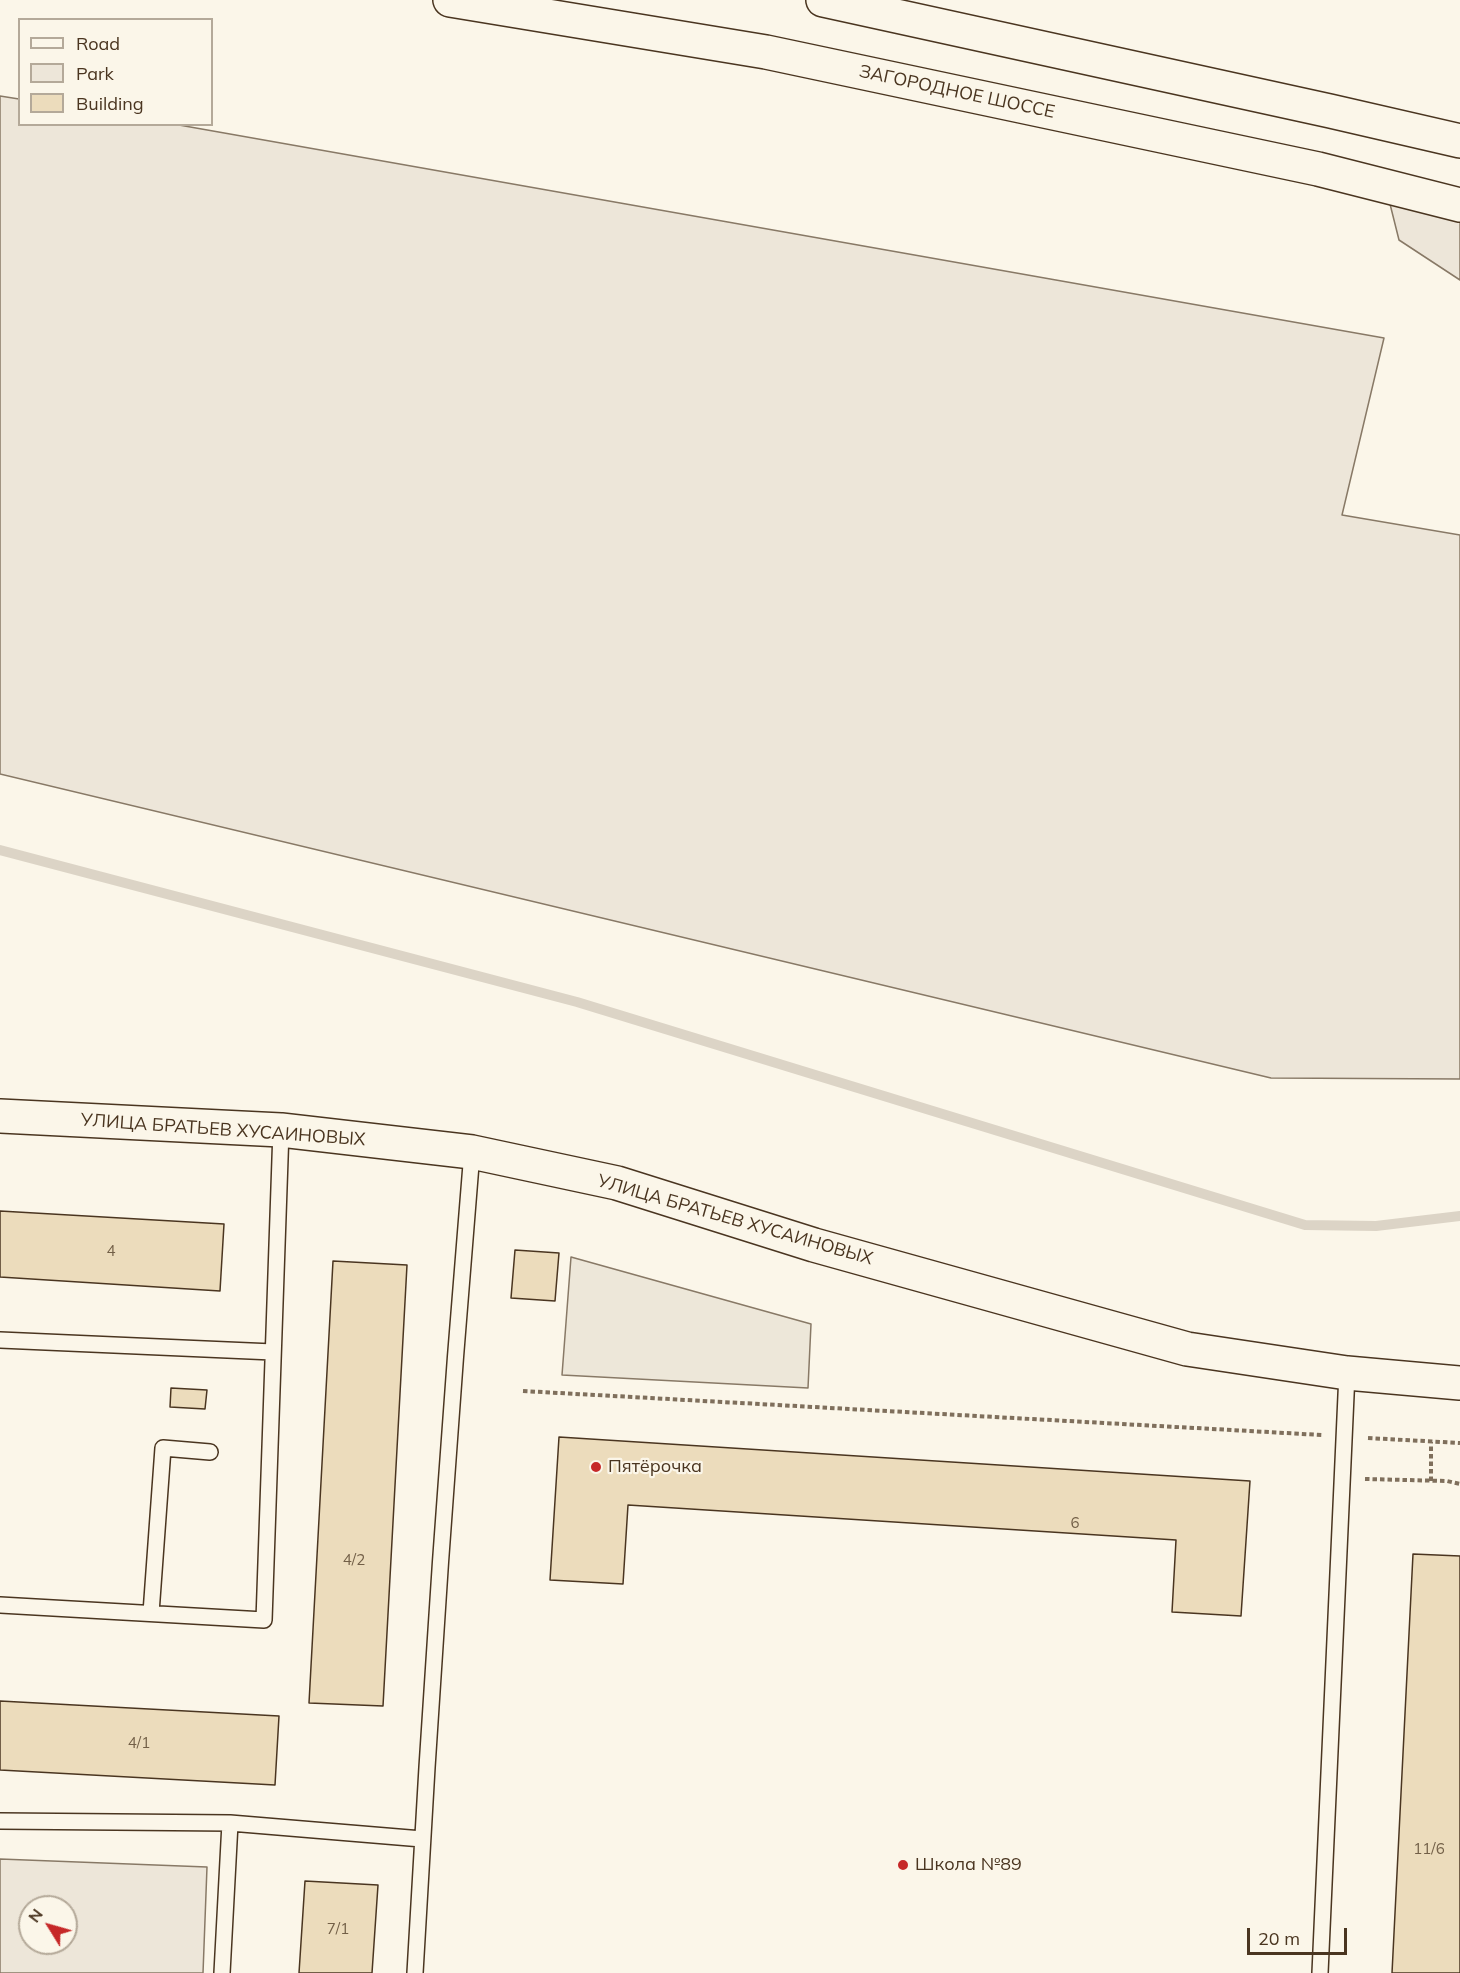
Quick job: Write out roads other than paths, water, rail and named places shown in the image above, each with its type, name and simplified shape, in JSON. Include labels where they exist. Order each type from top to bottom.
[{"type":"main road","name":"ЗАГОРОДНОЕ ШОССЕ","points":[[450,0],[766,52],[1307,166],[1460,205]]},
{"type":"main road","points":[[823,0],[1307,105],[1460,141]]},
{"type":"main road","name":"УЛИЦА БРАТЬЕВ ХУСАИНОВЫХ","points":[[0,1116],[281,1131],[472,1152],[617,1183],[814,1245],[1188,1348],[1347,1373],[1460,1383]]},
{"type":"lane","points":[[0,1605],[264,1620],[281,1131]]},
{"type":"lane","points":[[415,1973],[455,1353],[472,1152]]},
{"type":"lane","points":[[0,1340],[273,1352]]},
{"type":"lane","points":[[1320,1973],[1347,1373]]},
{"type":"lane","points":[[151,1613],[163,1448],[210,1452]]},
{"type":"lane","points":[[0,1821],[230,1823],[422,1839]]},
{"type":"lane","points":[[222,1973],[230,1823]]},
{"type":"waterway","points":[[0,850],[577,1002],[1305,1225],[1376,1226],[1460,1216]]},
{"type":"place","name":"Пятёрочка","points":[[596,1467]]},
{"type":"place","name":"Школа №89","points":[[903,1865]]}]
